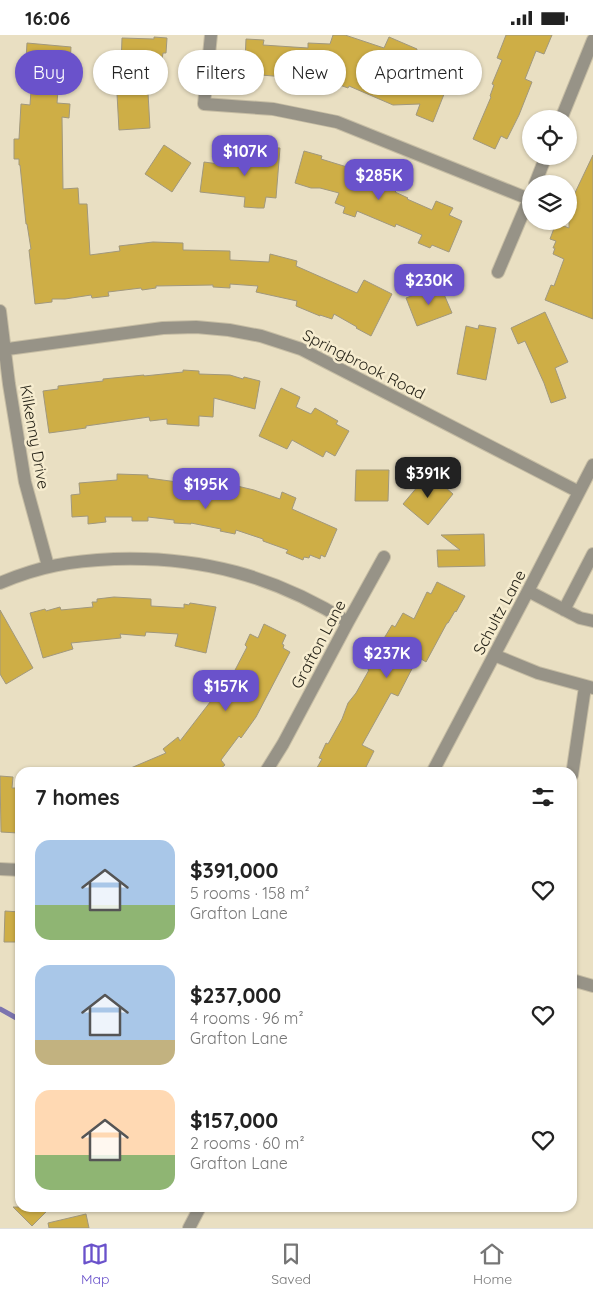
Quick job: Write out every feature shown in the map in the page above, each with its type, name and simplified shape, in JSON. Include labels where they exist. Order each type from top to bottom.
[{"type":"street","points":[[211,35],[204,104],[273,109],[337,122],[522,193]]},
{"type":"street","points":[[565,110],[593,40]]},
{"type":"street","points":[[498,272],[522,215]]},
{"type":"street","name":"Kilkenny Drive","points":[[0,311],[3,349],[25,482],[48,566]]},
{"type":"street","name":"Springbrook Road","points":[[3,349],[163,328],[196,327],[261,336],[300,349],[579,492]]},
{"type":"street","name":"Schultz Lane","points":[[435,767],[593,465]]},
{"type":"street","points":[[564,610],[593,554]]},
{"type":"street","name":"Grafton Lane","points":[[269,767],[384,557]]},
{"type":"street","points":[[0,583],[48,566],[84,561],[138,559],[177,561],[219,567],[256,578],[293,592],[333,612],[348,622]]},
{"type":"street","points":[[528,591],[580,618],[593,621]]},
{"type":"street","points":[[494,655],[538,673],[589,687],[574,767]]},
{"type":"street","points":[[0,869],[15,870]]},
{"type":"street","points":[[577,981],[593,986]]},
{"type":"street","points":[[189,1228],[197,1212]]},
{"type":"building","points":[[333,35],[345,35],[384,48],[389,37],[417,49],[356,50],[356,89],[349,86],[346,87],[346,50],[274,50],[274,76],[264,75],[264,50],[246,50],[246,39],[264,40],[263,45],[308,48],[308,43],[330,44]]},
{"type":"building","points":[[506,35],[552,35],[544,54],[536,51],[525,79],[532,82],[519,115],[507,139],[501,136],[495,149],[473,139],[491,97],[494,85],[492,84],[502,60],[497,58]]},
{"type":"building","points":[[154,37],[167,38],[166,50],[122,50],[122,38],[154,39]]},
{"type":"building","points":[[27,43],[71,47],[71,50],[27,50]]},
{"type":"building","points":[[31,95],[58,95],[57,103],[70,104],[69,118],[62,117],[63,189],[78,188],[79,204],[87,204],[90,255],[120,251],[119,246],[153,242],[183,243],[183,250],[230,251],[230,260],[269,262],[270,254],[297,261],[296,266],[357,293],[364,280],[392,294],[371,336],[334,314],[332,319],[320,316],[296,306],[297,301],[256,292],[258,286],[230,284],[230,288],[213,287],[213,285],[156,286],[156,288],[142,290],[141,288],[108,292],[109,296],[92,298],[91,295],[52,299],[52,302],[35,304],[29,250],[31,249],[26,224],[20,165],[19,159],[14,159],[14,139],[19,139],[21,104],[30,105]]},
{"type":"building","points":[[117,95],[148,95],[150,128],[119,130]]},
{"type":"building","points":[[370,95],[444,95],[433,122],[416,115],[420,104],[393,105]]},
{"type":"building","points":[[164,145],[191,163],[172,192],[145,174]]},
{"type":"building","points":[[249,147],[280,148],[276,198],[266,197],[264,208],[244,207],[245,197],[200,192],[204,162],[248,165]]},
{"type":"building","points":[[304,151],[322,156],[321,159],[380,180],[379,184],[432,210],[436,201],[453,208],[449,215],[462,221],[449,252],[432,245],[430,248],[418,243],[422,235],[396,224],[395,227],[357,211],[355,217],[343,213],[345,207],[335,203],[339,193],[295,183]]},
{"type":"building","points":[[593,155],[593,319],[545,300],[551,285],[554,286],[564,259],[553,254],[556,241],[550,239],[553,230],[577,230],[577,189]]},
{"type":"building","points":[[440,285],[452,313],[417,326],[406,298]]},
{"type":"building","points":[[545,312],[568,362],[555,368],[566,398],[551,403],[525,341],[518,344],[511,328]]},
{"type":"building","points":[[479,325],[496,328],[486,380],[457,374],[466,326],[478,329]]},
{"type":"building","points":[[183,370],[199,371],[199,374],[230,375],[243,379],[244,377],[260,381],[255,409],[214,398],[213,417],[199,416],[199,426],[167,424],[167,419],[150,421],[149,417],[49,433],[43,391],[58,389],[58,386],[103,381],[103,379],[183,372]]},
{"type":"building","points":[[281,388],[300,397],[296,407],[311,414],[315,408],[338,421],[336,424],[349,431],[335,456],[326,451],[323,457],[292,440],[287,449],[259,436]]},
{"type":"building","points":[[356,470],[389,470],[388,501],[355,501]]},
{"type":"building","points":[[429,473],[453,494],[428,525],[403,504]]},
{"type":"building","points":[[117,474],[148,475],[148,478],[214,487],[216,481],[254,490],[280,499],[282,492],[296,498],[292,509],[337,529],[325,557],[321,555],[320,559],[310,555],[309,558],[304,557],[303,560],[286,553],[288,550],[236,530],[235,534],[191,523],[174,523],[174,520],[148,517],[148,521],[132,521],[132,517],[105,517],[106,522],[88,524],[88,516],[72,517],[71,495],[80,494],[79,483],[117,480]]},
{"type":"building","points":[[484,534],[485,566],[438,567],[437,550],[460,550],[441,535]]},
{"type":"building","points":[[437,582],[465,596],[447,623],[426,662],[418,657],[398,696],[391,693],[362,745],[374,751],[366,767],[317,767],[322,759],[319,758],[326,743],[328,744],[342,719],[348,703],[369,670],[370,665],[367,663],[375,649],[377,650],[392,625],[395,627],[403,613],[414,619],[427,592],[431,594]]},
{"type":"building","points":[[114,597],[151,599],[151,606],[184,608],[184,604],[189,605],[190,603],[216,607],[206,653],[175,646],[178,634],[146,632],[145,636],[120,634],[121,638],[71,643],[73,649],[43,658],[30,613],[60,607],[61,610],[93,607],[92,602],[97,602],[97,599]]},
{"type":"building","points":[[0,610],[33,668],[6,684],[0,674]]},
{"type":"building","points":[[264,624],[286,635],[282,644],[284,645],[283,648],[290,652],[256,717],[241,738],[239,736],[221,760],[225,765],[222,767],[133,767],[166,753],[163,749],[178,737],[180,741],[214,697],[219,701],[247,647],[245,645],[250,634],[258,638]]},
{"type":"building","points":[[0,776],[13,777],[12,788],[15,788],[15,833],[1,832]]},
{"type":"building","points":[[5,911],[15,912],[15,942],[4,942]]},
{"type":"building","points":[[18,1212],[46,1212],[32,1226]]},
{"type":"building","points":[[86,1214],[89,1228],[49,1228],[48,1223]]},
{"type":"waterway","points":[[0,1009],[15,1017]]}]
